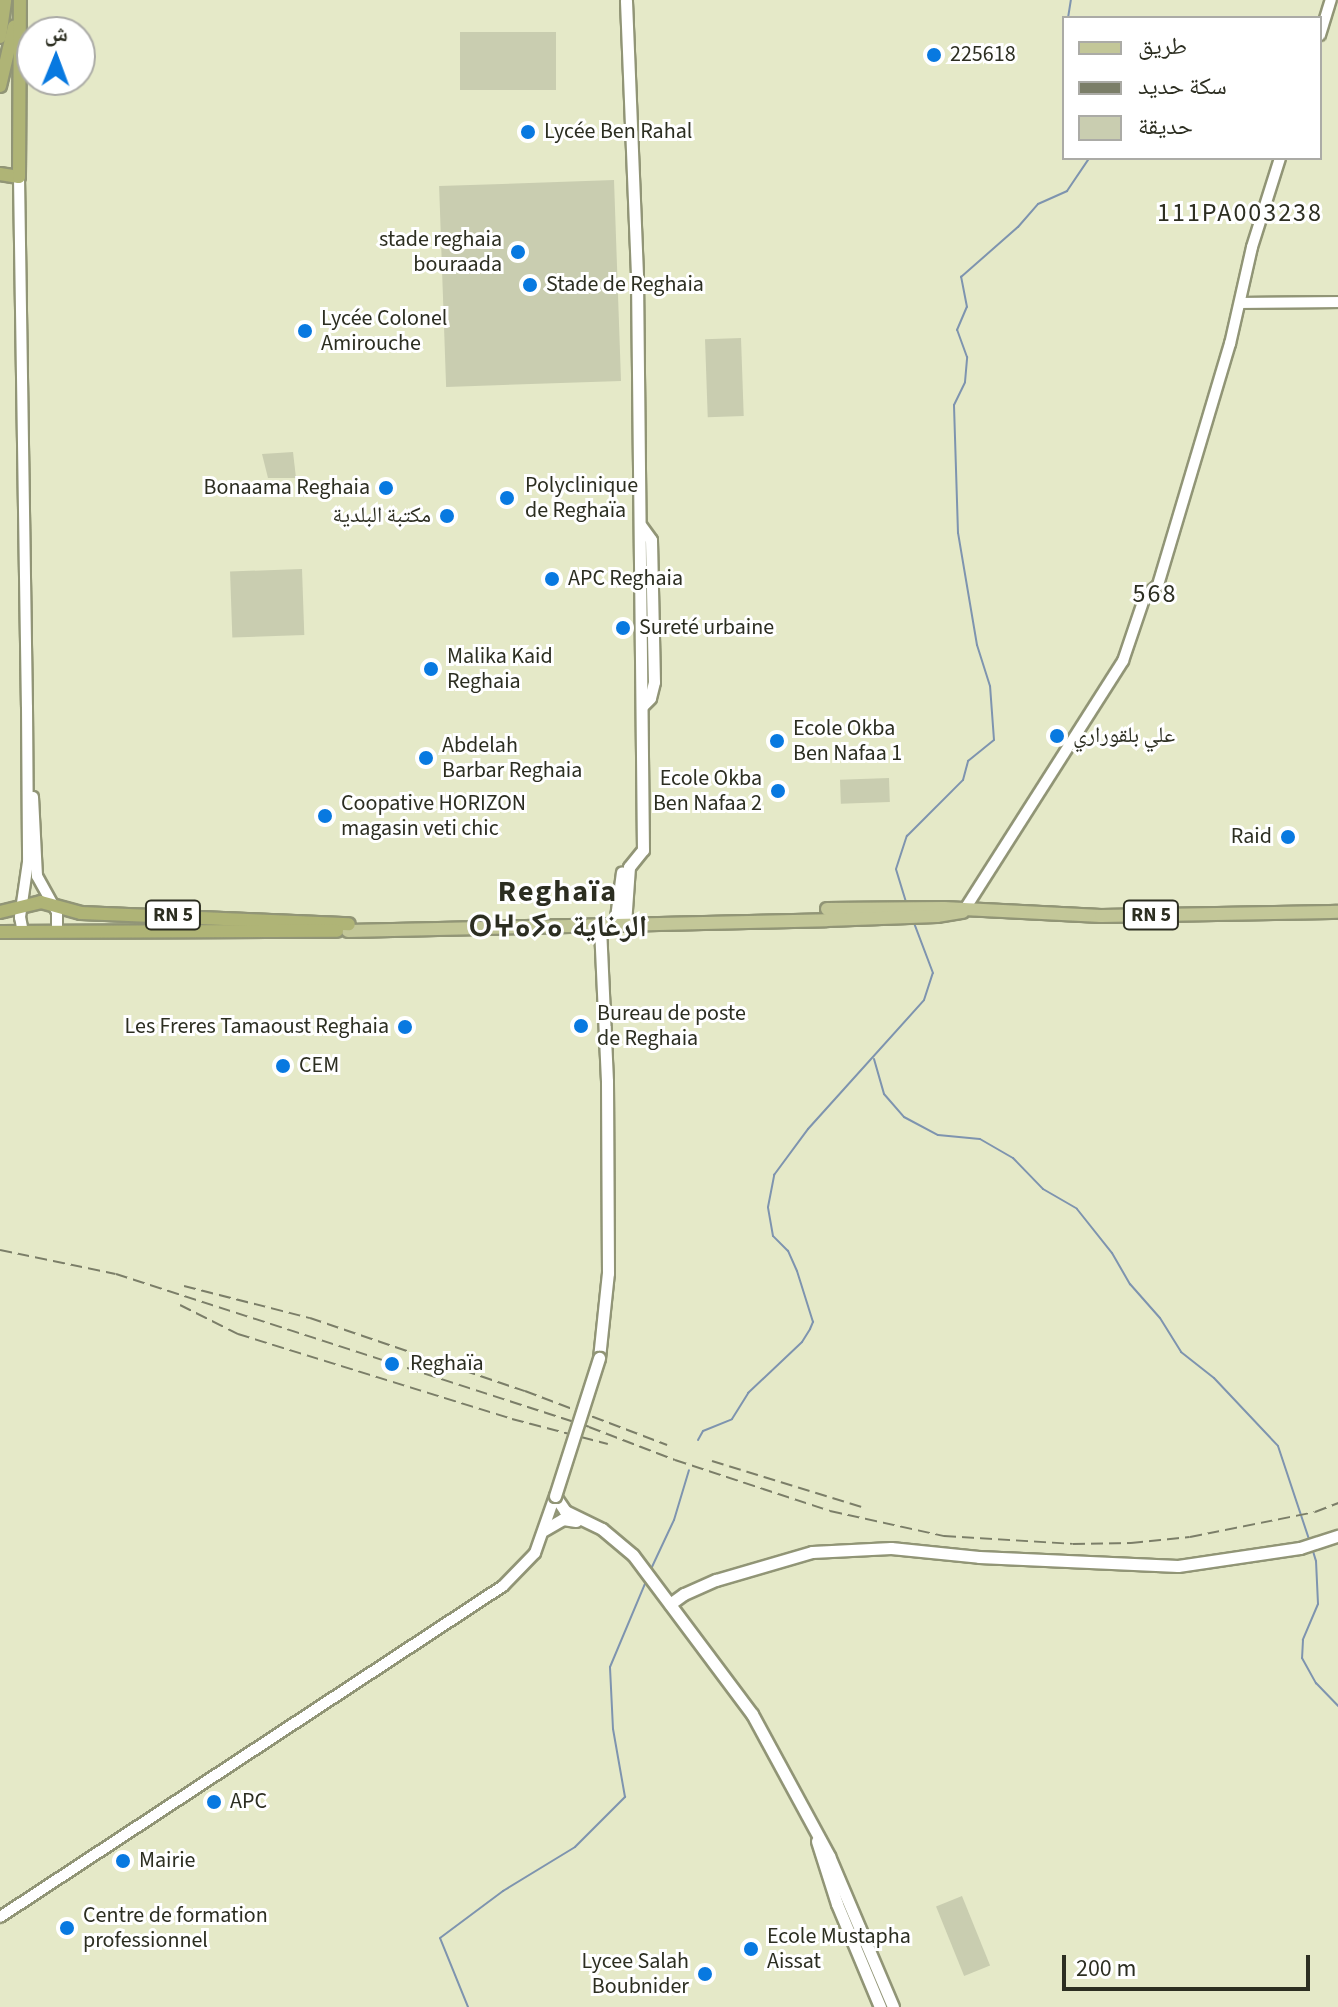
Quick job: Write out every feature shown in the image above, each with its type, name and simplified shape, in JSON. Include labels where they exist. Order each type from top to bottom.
[{"type":"highway","points":[[0,37],[5,0]]},
{"type":"highway","points":[[0,86],[19,0]]},
{"type":"highway","points":[[0,174],[19,177],[19,0]]},
{"type":"highway","name":"RN 5","points":[[0,912],[36,903],[81,913],[348,928]]},
{"type":"highway","points":[[80,931],[81,913]]},
{"type":"highway","name":"RN 5","points":[[0,932],[348,928]]},
{"type":"main road","points":[[620,924],[626,883],[634,860],[643,850],[642,706],[650,698],[654,682],[651,540],[641,526],[635,175],[626,0]]},
{"type":"main road","name":"RN 5","points":[[348,928],[600,925],[928,912],[1101,916],[1338,912]]},
{"type":"main road","points":[[600,925],[607,1081],[608,1273],[599,1358],[555,1496],[565,1511],[602,1529],[633,1555],[752,1714],[829,1856],[893,2007]]},
{"type":"main road","points":[[544,1530],[563,1519],[581,1521]]},
{"type":"main road","points":[[670,1604],[716,1580],[812,1552],[891,1548],[979,1557],[1178,1566],[1300,1548],[1338,1536]]},
{"type":"main road","points":[[816,1837],[837,1904],[880,2007]]},
{"type":"street","points":[[1322,29],[1331,0]]},
{"type":"street","points":[[963,912],[1123,661],[1145,596],[1158,585],[1242,303],[1252,247],[1279,160]]},
{"type":"street","points":[[19,177],[28,862],[21,908],[23,932]]},
{"type":"street","points":[[1242,303],[1338,302]]},
{"type":"street","points":[[27,707],[37,876],[59,916],[57,931]]},
{"type":"street","points":[[0,1917],[499,1589],[521,1571],[535,1553],[555,1496]]},
{"type":"green space","points":[[460,32],[556,32],[556,90],[460,90]]},
{"type":"green space","name":"Stade de Reghaia","points":[[614,180],[621,381],[446,387],[439,186]]},
{"type":"green space","points":[[741,338],[744,416],[708,417],[705,339]]},
{"type":"green space","points":[[293,452],[296,478],[268,478],[262,454]]},
{"type":"green space","points":[[302,569],[304,635],[232,637],[230,572]]},
{"type":"green space","points":[[889,778],[890,802],[841,804],[840,780]]},
{"type":"green space","points":[[962,1896],[990,1966],[964,1976],[936,1906]]},
{"type":"waterway","points":[[1068,16],[1071,0]]},
{"type":"waterway","points":[[906,902],[896,869],[907,836],[963,780],[968,761],[994,740],[990,686],[977,645],[958,533],[954,405],[965,382],[967,357],[957,330],[967,307],[961,277],[1018,227],[1038,204],[1067,191],[1088,160]]},
{"type":"waterway","points":[[698,1440],[703,1431],[732,1419],[748,1393],[802,1342],[813,1322],[788,1251],[773,1236],[768,1207],[774,1175],[808,1129],[924,1000],[933,973],[914,923]]},
{"type":"waterway","points":[[874,1059],[884,1094],[904,1117],[938,1135],[980,1139],[1013,1158],[1043,1189],[1077,1209],[1112,1253],[1130,1284],[1160,1318],[1181,1352],[1214,1378],[1278,1446],[1310,1542]]},
{"type":"waterway","points":[[651,1569],[674,1520],[689,1470]]},
{"type":"waterway","points":[[1312,1548],[1316,1561],[1318,1604],[1303,1640],[1302,1658],[1316,1683],[1338,1706]]},
{"type":"waterway","points":[[468,2007],[440,1938],[503,1891],[575,1847],[625,1797],[613,1729],[610,1667],[647,1579]]},
{"type":"railway","points":[[0,1250],[116,1274],[589,1427],[675,1460],[830,1511],[944,1536],[1073,1544],[1131,1543],[1190,1537],[1315,1512],[1338,1503]]},
{"type":"railway","points":[[184,1286],[310,1318],[525,1391],[667,1445]]},
{"type":"railway","points":[[180,1305],[238,1334],[512,1419],[608,1444]]},
{"type":"railway","points":[[712,1461],[865,1508]]},
{"type":"place","name":"225618","points":[[934,55]]},
{"type":"place","name":"Lycée Ben Rahal","points":[[528,132]]},
{"type":"place","name":"stade reghaia bouraada","points":[[518,252]]},
{"type":"place","name":"Stade de Reghaia","points":[[530,285]]},
{"type":"place","name":"Lycée Colonel Amirouche","points":[[305,331]]},
{"type":"place","name":"Bonaama Reghaia","points":[[386,488]]},
{"type":"place","name":"Polyclinique de Reghaïa","points":[[507,498]]},
{"type":"place","name":"مكتبة البلدية","points":[[447,516]]},
{"type":"place","name":"APC Reghaia","points":[[552,579]]},
{"type":"place","name":"Sureté urbaine","points":[[623,628]]},
{"type":"place","name":"Malika Kaid Reghaia","points":[[431,669]]},
{"type":"place","name":"علي بلقوراري","points":[[1057,736]]},
{"type":"place","name":"Ecole Okba Ben Nafaa 1","points":[[777,741]]},
{"type":"place","name":"Abdelah Barbar Reghaia","points":[[426,758]]},
{"type":"place","name":"Ecole Okba Ben Nafaa 2","points":[[778,791]]},
{"type":"place","name":"Coopative HORIZON magasin veti chic","points":[[325,816]]},
{"type":"place","name":"Raid","points":[[1288,837]]},
{"type":"place","name":"Bureau de poste de Reghaia","points":[[581,1026]]},
{"type":"place","name":"Les Freres Tamaoust Reghaia","points":[[405,1027]]},
{"type":"place","name":"CEM","points":[[283,1066]]},
{"type":"place","name":"Reghaïa","points":[[392,1364]]},
{"type":"place","name":"APC","points":[[214,1802]]},
{"type":"place","name":"Mairie","points":[[123,1861]]},
{"type":"place","name":"Centre de formation professionnel","points":[[67,1928]]},
{"type":"place","name":"Ecole Mustapha Aissat","points":[[751,1949]]},
{"type":"place","name":"Lycee Salah Boubnider","points":[[705,1974]]},
{"type":"district","name":"111PA003238","points":[[1240,213]]},
{"type":"district","name":"568","points":[[1155,594]]},
{"type":"district","name":"Reghaïa ⵔⵖⴰⵢⴰ الرغاية","points":[[558,909]]}]
